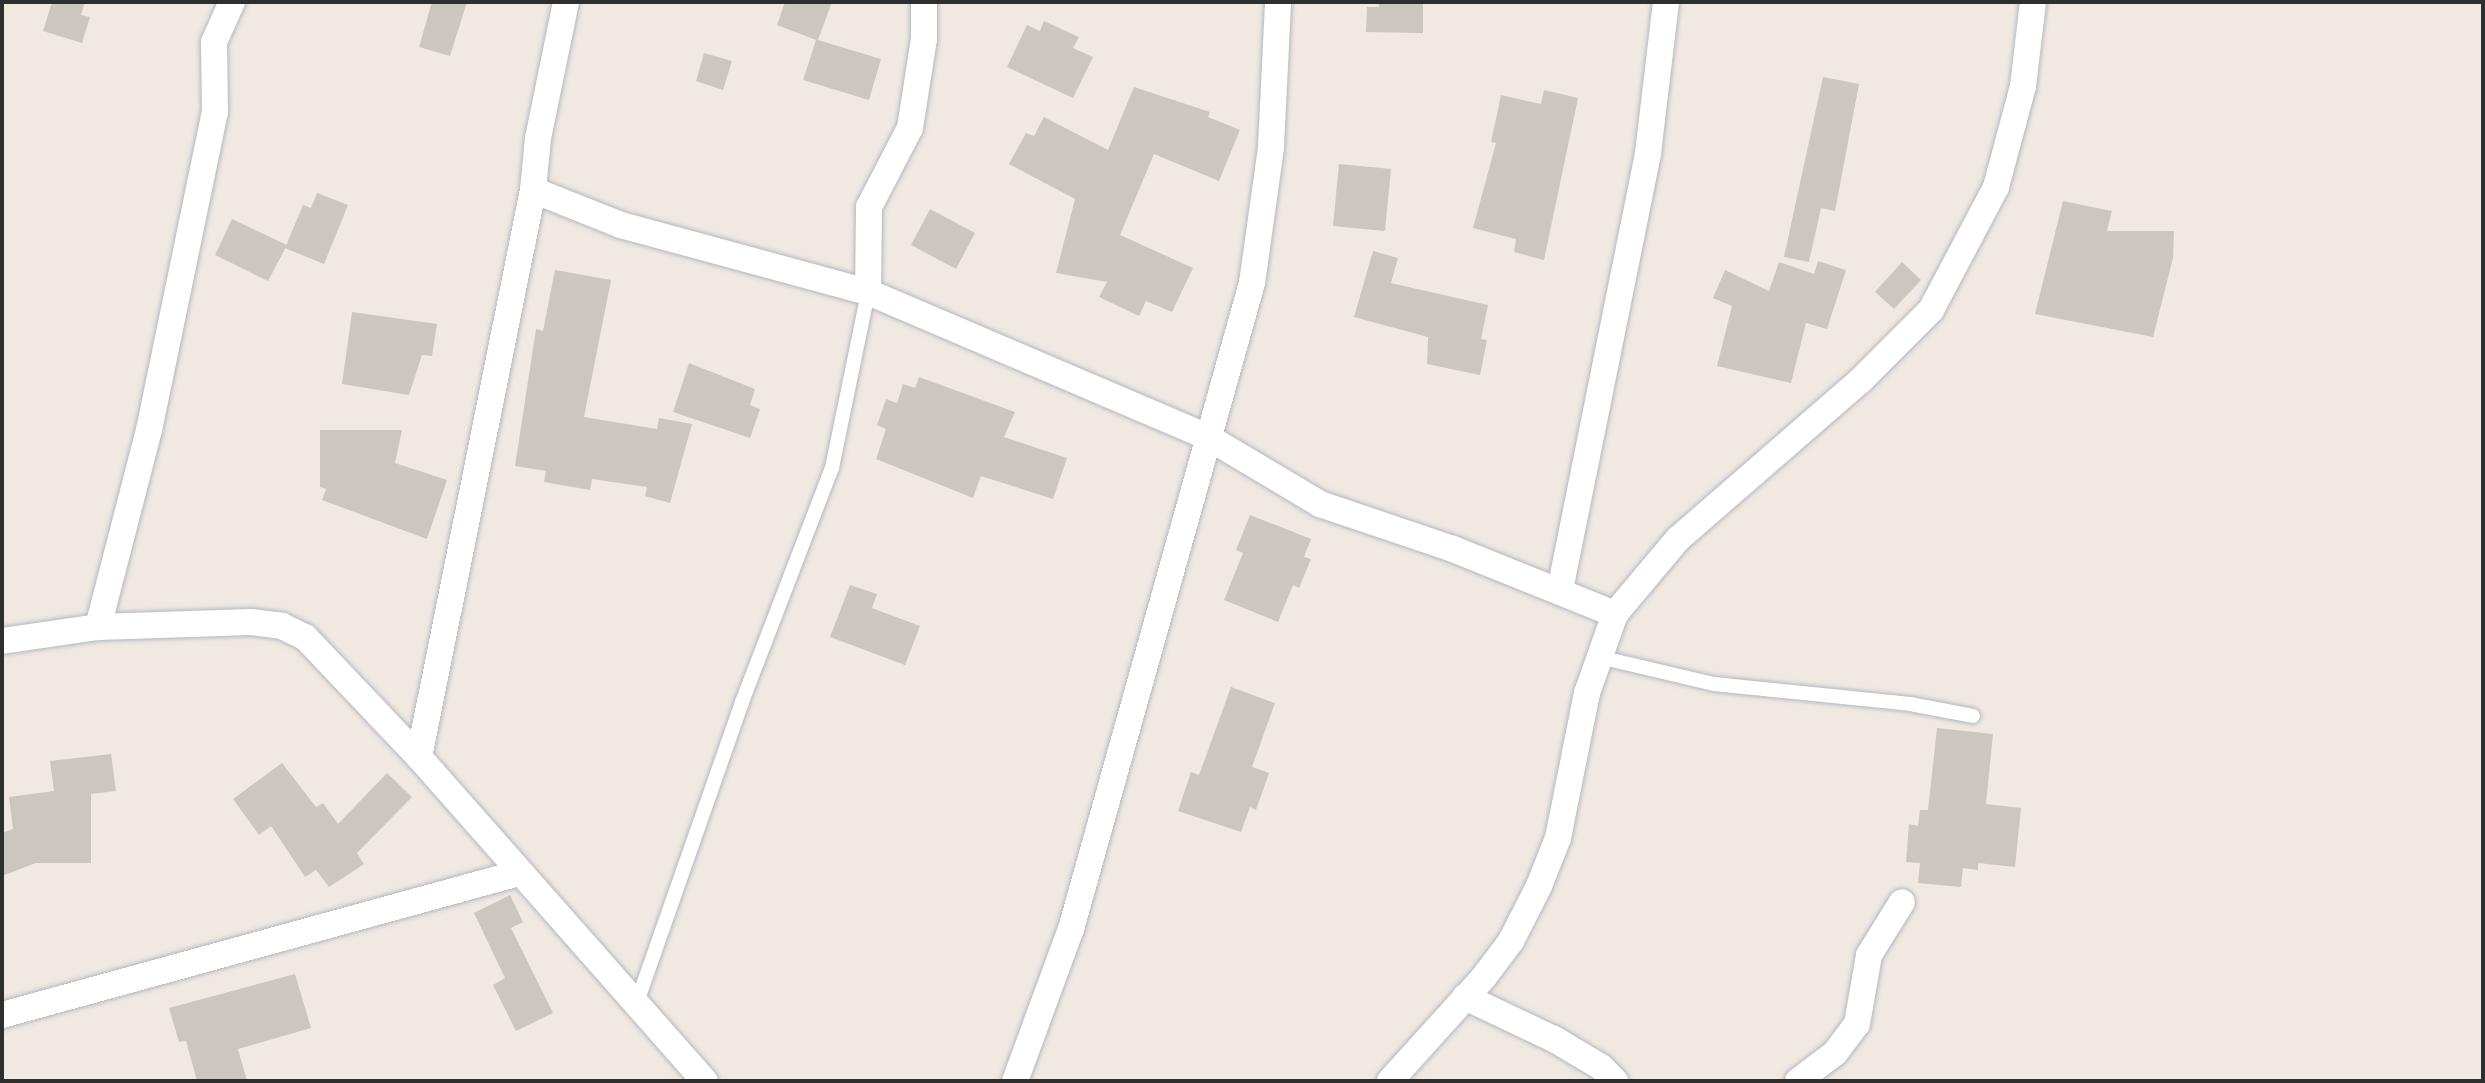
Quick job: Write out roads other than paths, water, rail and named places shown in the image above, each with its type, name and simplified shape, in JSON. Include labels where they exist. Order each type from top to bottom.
[{"type":"street","points":[[98,627],[149,430],[215,112],[214,42],[232,2]]},
{"type":"street","points":[[419,757],[533,190],[538,138],[566,2]]},
{"type":"street","points":[[868,292],[869,207],[910,128],[924,39],[924,2]]},
{"type":"street","points":[[1015,1081],[1071,929],[1206,436],[1252,283],[1271,147],[1279,2]]},
{"type":"street","points":[[1560,590],[1648,153],[1666,2]]},
{"type":"street","points":[[1390,1081],[1511,941],[1558,838],[1587,693],[1615,614],[1678,539],[1861,380],[1931,310],[1996,187],[2023,86],[2033,2]]},
{"type":"street","points":[[533,190],[621,225],[868,292],[1206,436],[1320,505],[1560,590],[1615,614]]},
{"type":"street","points":[[2,641],[98,627],[251,622],[282,626],[305,637],[419,757],[705,1081]]},
{"type":"street","points":[[2,1015],[519,873]]},
{"type":"street","points":[[1798,1081],[1835,1053],[1857,1024],[1869,956],[1902,902]]},
{"type":"street","points":[[1465,997],[1554,1039],[1601,1067],[1615,1081]]},
{"type":"lane","points":[[636,1006],[743,702],[832,468],[868,292]]},
{"type":"lane","points":[[1599,657],[1714,684],[1910,704],[1973,716]]}]
